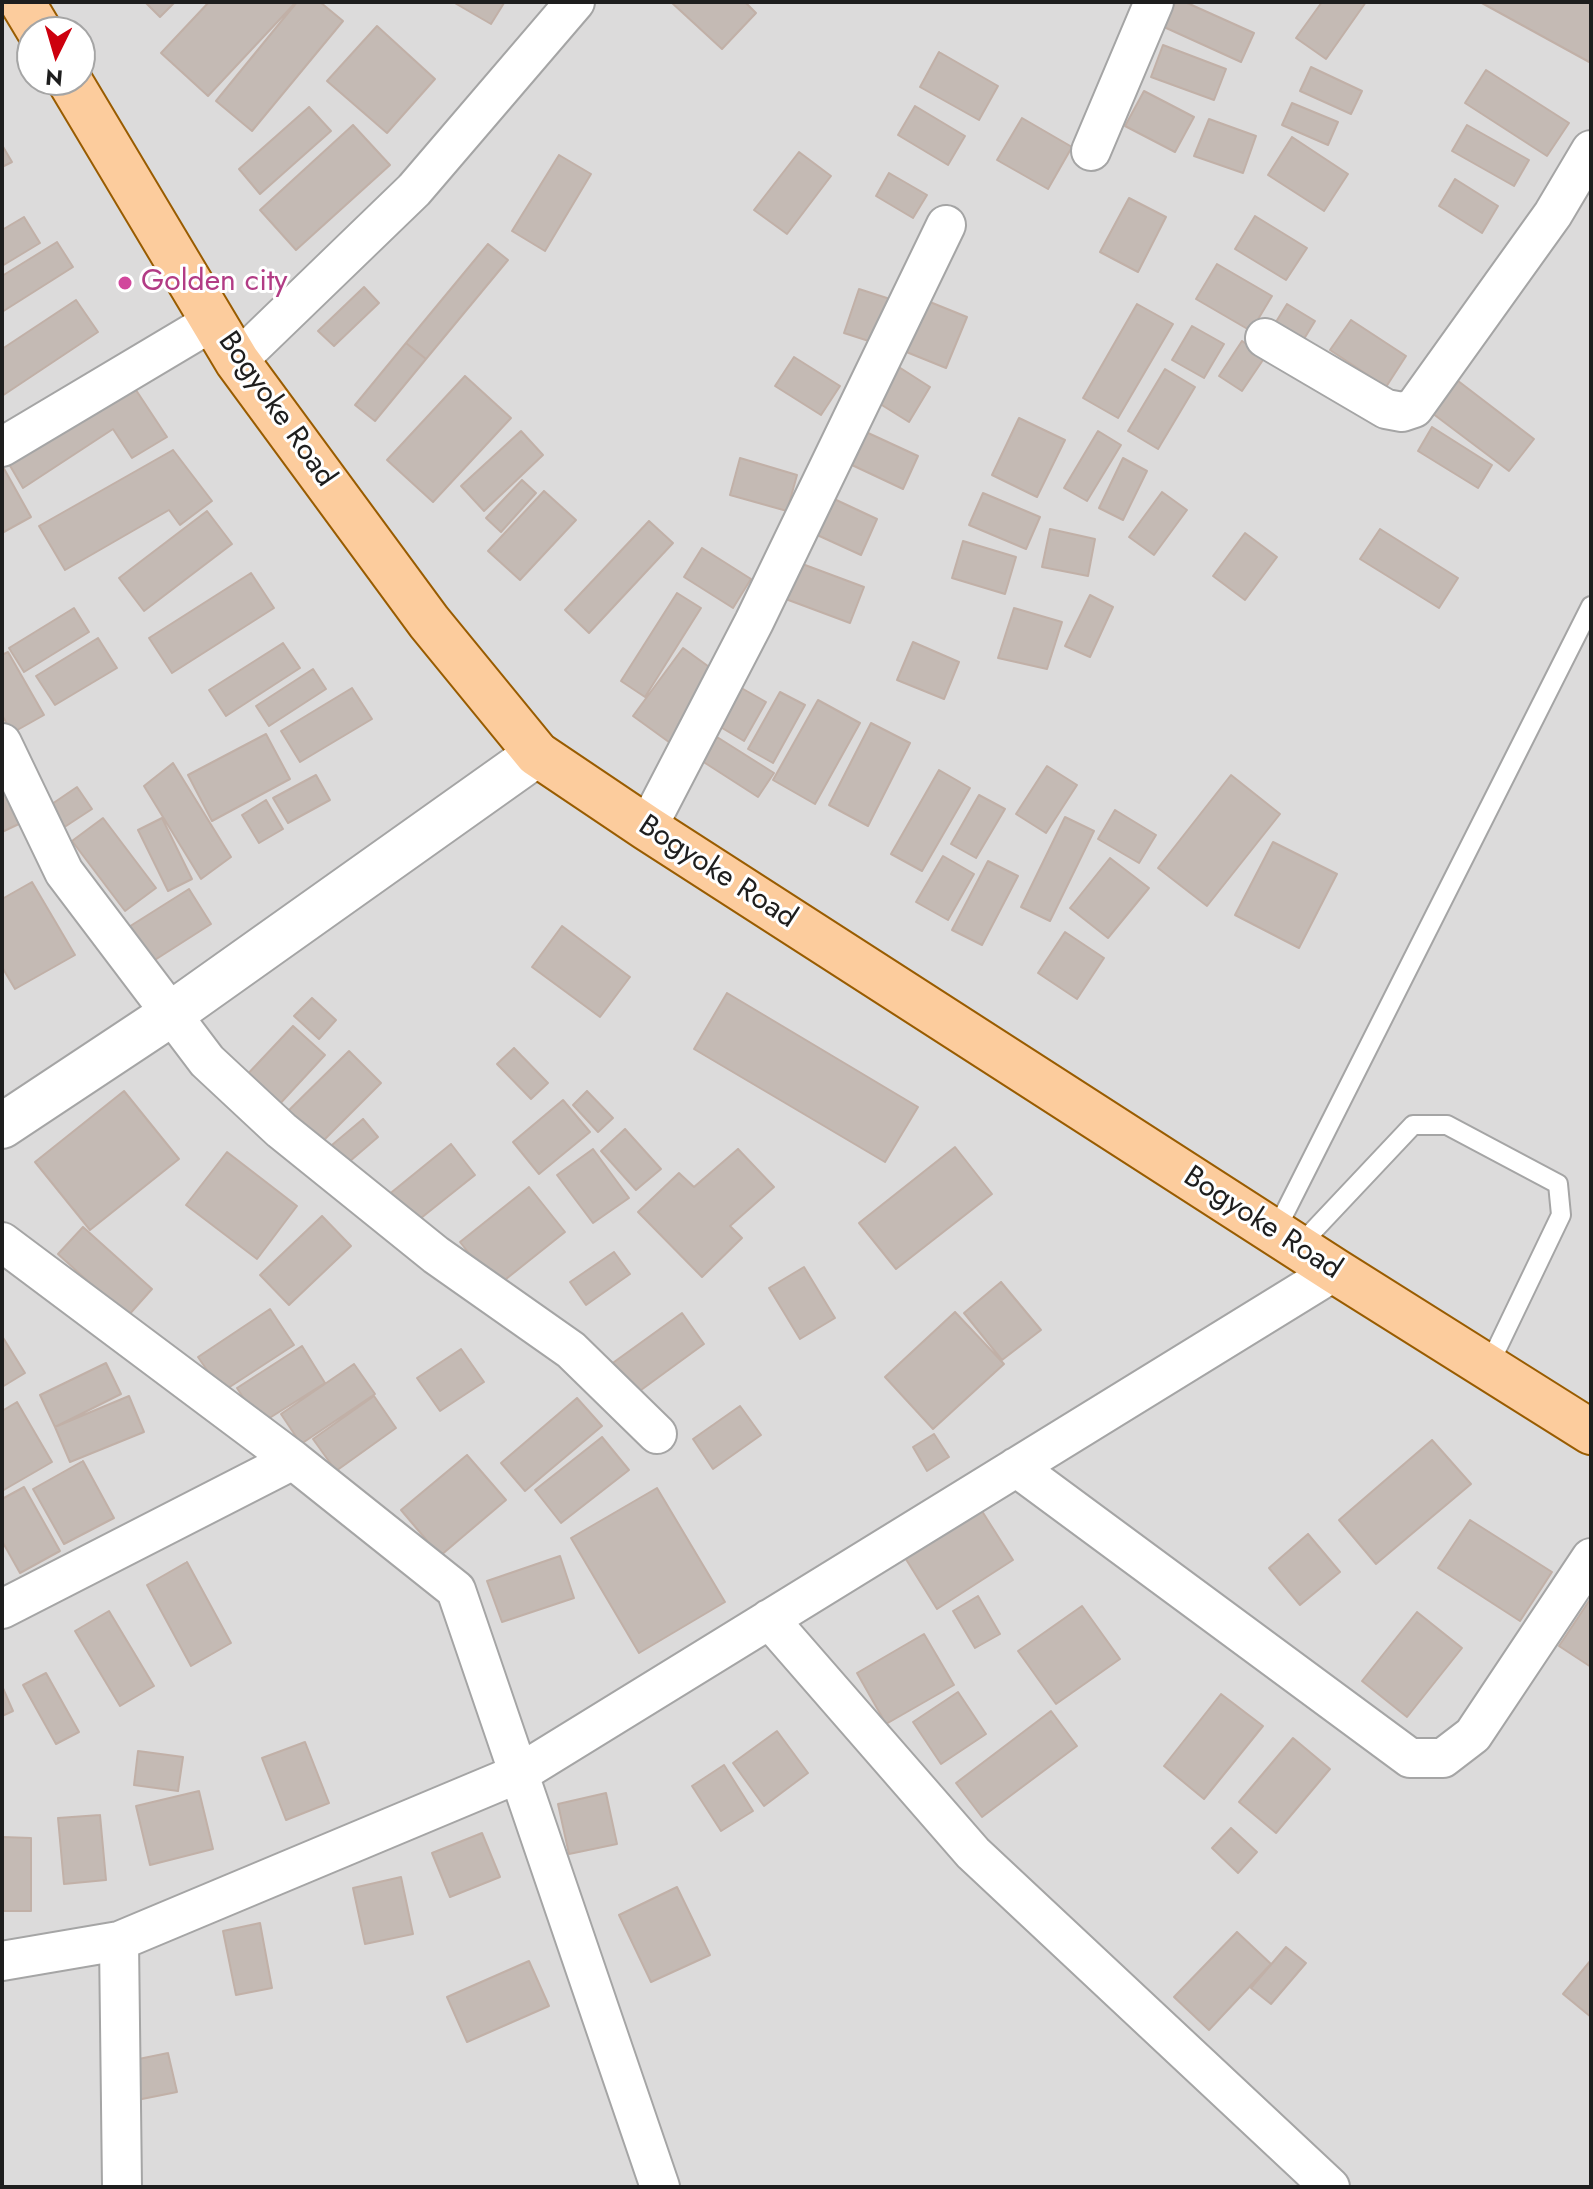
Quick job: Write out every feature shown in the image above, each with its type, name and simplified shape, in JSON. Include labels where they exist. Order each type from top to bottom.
[{"type":"main road","name":"Bogyoke Road","points":[[79,96],[237,361],[429,622],[537,754],[1335,1271],[1591,1432]]},
{"type":"street","points":[[237,361],[414,190],[575,2]]},
{"type":"street","points":[[1091,151],[1154,2]]},
{"type":"street","points":[[1265,338],[1386,409],[1402,412],[1414,408],[1553,214],[1591,150]]},
{"type":"street","points":[[647,828],[754,622],[946,225]]},
{"type":"street","points":[[2,447],[215,320]]},
{"type":"street","points":[[2,743],[64,872],[207,1061],[281,1130],[436,1255],[571,1350],[657,1434]]},
{"type":"street","points":[[2,1126],[171,1014],[537,754]]},
{"type":"street","points":[[2,1242],[293,1460],[456,1590],[660,2187]]},
{"type":"street","points":[[2,1961],[119,1941],[520,1773],[1335,1271]]},
{"type":"street","points":[[2,1609],[293,1460]]},
{"type":"street","points":[[1016,1467],[1410,1758],[1443,1758],[1473,1735],[1591,1558]]},
{"type":"street","points":[[769,1619],[973,1853],[1330,2187]]},
{"type":"street","points":[[119,1941],[122,2187]]},
{"type":"lane","points":[[1287,1239],[1591,606]]},
{"type":"lane","points":[[1287,1239],[1413,1125],[1447,1125],[1558,1184],[1561,1215],[1488,1367]]},
{"type":"shaded area","points":[[2,2],[1591,2],[1591,2187],[2,2187]]},
{"type":"building","points":[[145,2],[175,2],[160,17]]},
{"type":"building","points":[[209,2],[296,2],[208,96],[161,53]]},
{"type":"building","points":[[297,2],[320,2],[343,21],[252,131],[216,101]]},
{"type":"building","points":[[453,2],[501,2],[504,3],[491,24]]},
{"type":"building","points":[[671,2],[745,2],[756,13],[722,49]]},
{"type":"building","points":[[1175,2],[1185,2],[1254,33],[1241,62],[1164,27]]},
{"type":"building","points":[[1322,2],[1366,2],[1326,59],[1296,38]]},
{"type":"building","points":[[1480,2],[1586,2],[1591,5],[1591,63]]},
{"type":"building","points":[[377,26],[435,79],[387,133],[327,81]]},
{"type":"building","points":[[1163,45],[1226,69],[1214,100],[1151,77]]},
{"type":"building","points":[[939,52],[998,86],[979,120],[920,87]]},
{"type":"building","points":[[1311,67],[1362,91],[1351,114],[1300,91]]},
{"type":"building","points":[[1486,70],[1569,123],[1547,156],[1465,103]]},
{"type":"building","points":[[1144,91],[1194,117],[1175,152],[1125,126]]},
{"type":"building","points":[[1292,103],[1338,122],[1328,145],[1282,125]]},
{"type":"building","points":[[915,106],[965,136],[948,165],[898,135]]},
{"type":"building","points":[[309,107],[331,131],[260,194],[239,169]]},
{"type":"building","points":[[1022,118],[1072,147],[1048,189],[997,160]]},
{"type":"building","points":[[1209,119],[1256,136],[1243,173],[1194,156]]},
{"type":"building","points":[[353,125],[390,165],[296,250],[260,210]]},
{"type":"building","points":[[1467,125],[1529,160],[1514,186],[1452,151]]},
{"type":"building","points":[[1292,137],[1348,174],[1324,211],[1268,175]]},
{"type":"building","points":[[2,145],[12,162],[2,167]]},
{"type":"building","points":[[799,152],[831,176],[787,234],[754,210]]},
{"type":"building","points":[[559,155],[591,174],[545,251],[512,231]]},
{"type":"building","points":[[889,173],[927,195],[913,218],[876,196]]},
{"type":"building","points":[[1455,179],[1498,206],[1482,233],[1439,206]]},
{"type":"building","points":[[1129,198],[1166,217],[1138,272],[1100,252]]},
{"type":"building","points":[[1255,216],[1307,248],[1286,280],[1235,249]]},
{"type":"building","points":[[24,217],[40,243],[2,266],[2,230]]},
{"type":"building","points":[[57,242],[73,267],[2,312],[2,276]]},
{"type":"building","points":[[488,244],[508,260],[426,359],[406,343]]},
{"type":"building","points":[[1217,264],[1272,296],[1251,331],[1196,299]]},
{"type":"building","points":[[364,287],[379,303],[334,346],[318,331]]},
{"type":"building","points":[[859,289],[890,299],[875,343],[844,333]]},
{"type":"building","points":[[76,300],[98,332],[2,396],[2,349]]},
{"type":"building","points":[[925,300],[967,317],[946,368],[904,351]]},
{"type":"building","points":[[1137,304],[1173,324],[1118,418],[1083,398]]},
{"type":"building","points":[[1287,304],[1315,321],[1299,347],[1271,330]]},
{"type":"building","points":[[1351,320],[1406,356],[1386,387],[1330,350]]},
{"type":"building","points":[[1192,326],[1224,344],[1204,378],[1172,360]]},
{"type":"building","points":[[1242,341],[1265,357],[1242,391],[1219,376]]},
{"type":"building","points":[[406,343],[426,359],[375,421],[355,405]]},
{"type":"building","points":[[794,357],[840,386],[821,415],[775,386]]},
{"type":"building","points":[[891,362],[930,387],[909,422],[869,397]]},
{"type":"building","points":[[1165,369],[1195,387],[1158,449],[1128,431]]},
{"type":"building","points":[[1449,374],[1534,439],[1509,471],[1424,407]]},
{"type":"building","points":[[465,376],[511,418],[433,502],[387,460]]},
{"type":"building","points":[[130,381],[167,437],[132,458],[113,429],[23,488],[2,452]]},
{"type":"building","points":[[1019,418],[1065,440],[1037,497],[992,475]]},
{"type":"building","points":[[853,426],[918,456],[903,489],[837,458]]},
{"type":"building","points":[[1432,427],[1492,465],[1478,488],[1418,451]]},
{"type":"building","points":[[521,431],[543,455],[484,511],[461,486]]},
{"type":"building","points":[[1098,431],[1121,445],[1087,501],[1064,488]]},
{"type":"building","points":[[173,450],[212,501],[180,525],[169,510],[65,570],[39,526]]},
{"type":"building","points":[[740,458],[797,475],[787,511],[730,495]]},
{"type":"building","points":[[1123,458],[1147,471],[1123,520],[1099,508]]},
{"type":"building","points":[[2,465],[31,517],[2,533]]},
{"type":"building","points":[[522,480],[536,493],[501,532],[486,518]]},
{"type":"building","points":[[544,491],[576,520],[520,580],[488,551]]},
{"type":"building","points":[[1162,492],[1187,510],[1154,555],[1129,537]]},
{"type":"building","points":[[983,493],[1040,517],[1026,549],[969,525]]},
{"type":"building","points":[[832,498],[877,519],[861,555],[815,534]]},
{"type":"building","points":[[207,511],[232,544],[144,611],[119,578]]},
{"type":"building","points":[[649,521],[673,543],[589,633],[565,610]]},
{"type":"building","points":[[1050,529],[1095,539],[1088,576],[1042,567]]},
{"type":"building","points":[[1380,529],[1458,578],[1439,608],[1360,559]]},
{"type":"building","points":[[1245,533],[1277,557],[1245,600],[1213,576]]},
{"type":"building","points":[[963,541],[1016,557],[1005,594],[952,578]]},
{"type":"building","points":[[702,548],[751,579],[733,608],[684,577]]},
{"type":"building","points":[[797,562],[864,587],[850,623],[783,598]]},
{"type":"building","points":[[251,573],[274,608],[172,673],[149,638]]},
{"type":"building","points":[[677,593],[701,608],[645,697],[621,681]]},
{"type":"building","points":[[1090,595],[1113,607],[1090,657],[1065,646]]},
{"type":"building","points":[[74,608],[89,632],[24,672],[9,648]]},
{"type":"building","points":[[1014,608],[1062,622],[1047,669],[998,658]]},
{"type":"building","points":[[98,638],[117,668],[55,705],[36,676]]},
{"type":"building","points":[[913,642],[959,662],[944,699],[897,680]]},
{"type":"building","points":[[283,643],[300,668],[226,716],[209,690]]},
{"type":"building","points":[[683,648],[723,677],[673,745],[633,716]]},
{"type":"building","points":[[8,652],[44,715],[12,733],[2,715],[2,655]]},
{"type":"building","points":[[313,669],[326,689],[269,726],[256,706]]},
{"type":"building","points":[[729,681],[766,702],[744,741],[707,719]]},
{"type":"building","points":[[352,688],[372,719],[300,762],[281,731]]},
{"type":"building","points":[[780,692],[805,705],[773,763],[748,749]]},
{"type":"building","points":[[818,700],[860,723],[815,804],[773,780]]},
{"type":"building","points":[[871,723],[910,743],[868,826],[829,805]]},
{"type":"building","points":[[266,734],[290,779],[212,821],[188,775]]},
{"type":"building","points":[[717,737],[774,773],[758,797],[702,761]]},
{"type":"building","points":[[173,763],[231,857],[201,879],[144,786]]},
{"type":"building","points":[[1047,766],[1077,785],[1046,833],[1016,814]]},
{"type":"building","points":[[939,770],[970,788],[922,871],[891,854]]},
{"type":"building","points":[[316,775],[330,800],[288,823],[273,798]]},
{"type":"building","points":[[1231,775],[1280,814],[1207,906],[1158,868]]},
{"type":"building","points":[[2,787],[21,823],[2,832]]},
{"type":"building","points":[[77,787],[92,809],[63,828],[49,806]]},
{"type":"building","points":[[979,795],[1005,809],[976,858],[951,844]]},
{"type":"building","points":[[266,800],[283,829],[259,843],[242,815]]},
{"type":"building","points":[[1115,810],[1156,835],[1139,863],[1098,839]]},
{"type":"building","points":[[1065,817],[1094,831],[1050,921],[1021,907]]},
{"type":"building","points":[[103,818],[156,888],[125,911],[72,841]]},
{"type":"building","points":[[162,818],[192,879],[168,891],[138,830]]},
{"type":"building","points":[[1273,842],[1337,874],[1299,948],[1235,915]]},
{"type":"building","points":[[943,856],[974,874],[948,920],[916,902]]},
{"type":"building","points":[[1110,858],[1149,888],[1108,938],[1070,908]]},
{"type":"building","points":[[988,861],[1018,876],[982,945],[952,930]]},
{"type":"building","points":[[32,882],[75,955],[15,989],[2,967],[2,899]]},
{"type":"building","points":[[189,889],[211,924],[147,965],[124,930]]},
{"type":"building","points":[[562,926],[630,977],[600,1017],[532,967]]},
{"type":"building","points":[[1065,932],[1104,958],[1077,999],[1038,973]]},
{"type":"building","points":[[727,993],[918,1107],[885,1162],[694,1049]]},
{"type":"building","points":[[312,998],[336,1020],[319,1039],[294,1016]]},
{"type":"building","points":[[293,1026],[325,1055],[276,1108],[243,1079]]},
{"type":"building","points":[[514,1048],[548,1083],[531,1099],[497,1064]]},
{"type":"building","points":[[349,1051],[381,1083],[317,1147],[284,1115]]},
{"type":"building","points":[[124,1091],[179,1159],[90,1230],[35,1162]]},
{"type":"building","points":[[587,1091],[613,1118],[598,1132],[573,1105]]},
{"type":"building","points":[[563,1100],[590,1132],[539,1174],[513,1142]]},
{"type":"building","points":[[363,1119],[378,1137],[342,1168],[326,1150]]},
{"type":"building","points":[[625,1129],[661,1169],[636,1190],[601,1151]]},
{"type":"building","points":[[451,1144],[475,1175],[411,1226],[387,1196]]},
{"type":"building","points":[[955,1147],[992,1194],[896,1269],[859,1223]]},
{"type":"building","points":[[593,1149],[629,1198],[593,1223],[557,1175]]},
{"type":"building","points":[[738,1149],[774,1187],[730,1226],[742,1238],[702,1277],[638,1212],[679,1173],[694,1187]]},
{"type":"building","points":[[227,1152],[297,1206],[257,1259],[186,1205]]},
{"type":"building","points":[[529,1187],[565,1232],[496,1287],[460,1242]]},
{"type":"building","points":[[322,1216],[351,1246],[289,1305],[260,1275]]},
{"type":"building","points":[[83,1227],[152,1289],[127,1317],[58,1254]]},
{"type":"building","points":[[614,1252],[630,1274],[586,1305],[570,1282]]},
{"type":"building","points":[[804,1267],[835,1318],[800,1339],[769,1288]]},
{"type":"building","points":[[1001,1282],[1041,1330],[1002,1360],[964,1313]]},
{"type":"building","points":[[270,1309],[294,1345],[222,1392],[198,1357]]},
{"type":"building","points":[[955,1312],[1004,1364],[933,1429],[885,1377]]},
{"type":"building","points":[[682,1313],[704,1344],[626,1401],[603,1370]]},
{"type":"building","points":[[2,1336],[25,1373],[2,1387]]},
{"type":"building","points":[[302,1346],[325,1383],[260,1424],[237,1388]]},
{"type":"building","points":[[461,1349],[484,1382],[440,1411],[417,1378]]},
{"type":"building","points":[[106,1363],[121,1394],[55,1427],[40,1395]]},
{"type":"building","points":[[354,1364],[375,1394],[301,1444],[281,1414]]},
{"type":"building","points":[[129,1396],[144,1432],[70,1462],[55,1427]]},
{"type":"building","points":[[374,1396],[396,1428],[336,1471],[313,1439]]},
{"type":"building","points":[[577,1398],[602,1426],[525,1491],[501,1463]]},
{"type":"building","points":[[17,1402],[52,1462],[2,1491],[2,1411]]},
{"type":"building","points":[[740,1406],[761,1435],[713,1469],[693,1439]]},
{"type":"building","points":[[934,1434],[949,1457],[927,1471],[913,1447]]},
{"type":"building","points":[[602,1437],[629,1470],[561,1523],[535,1490]]},
{"type":"building","points":[[1432,1440],[1471,1484],[1376,1564],[1339,1520]]},
{"type":"building","points":[[467,1455],[506,1500],[440,1556],[401,1510]]},
{"type":"building","points":[[83,1461],[114,1518],[64,1544],[33,1489]]},
{"type":"building","points":[[24,1487],[60,1551],[20,1573],[2,1541],[2,1499]]},
{"type":"building","points":[[657,1488],[725,1602],[639,1653],[571,1538]]},
{"type":"building","points":[[980,1508],[1013,1560],[937,1609],[904,1556]]},
{"type":"building","points":[[1470,1520],[1552,1572],[1520,1621],[1438,1568]]},
{"type":"building","points":[[1308,1534],[1340,1572],[1300,1605],[1269,1568]]},
{"type":"building","points":[[560,1556],[574,1598],[502,1622],[487,1581]]},
{"type":"building","points":[[187,1562],[231,1643],[191,1666],[147,1585]]},
{"type":"building","points":[[978,1596],[1000,1634],[975,1648],[953,1611]]},
{"type":"building","points":[[1591,1602],[1591,1667],[1559,1646]]},
{"type":"building","points":[[1082,1606],[1120,1659],[1056,1704],[1018,1651]]},
{"type":"building","points":[[109,1611],[154,1686],[120,1706],[75,1631]]},
{"type":"building","points":[[1417,1612],[1462,1648],[1407,1717],[1362,1681]]},
{"type":"building","points":[[924,1634],[954,1685],[886,1724],[857,1673]]},
{"type":"building","points":[[46,1673],[79,1732],[56,1744],[23,1685]]},
{"type":"building","points":[[2,1686],[13,1711],[2,1716]]},
{"type":"building","points":[[958,1692],[986,1734],[941,1764],[913,1722]]},
{"type":"building","points":[[1221,1694],[1263,1726],[1204,1799],[1164,1766]]},
{"type":"building","points":[[1051,1711],[1077,1746],[982,1817],[956,1783]]},
{"type":"building","points":[[777,1731],[808,1773],[764,1806],[733,1763]]},
{"type":"building","points":[[1293,1738],[1330,1769],[1276,1833],[1239,1802]]},
{"type":"building","points":[[305,1742],[329,1803],[286,1820],[262,1758]]},
{"type":"building","points":[[138,1751],[183,1757],[178,1791],[134,1785]]},
{"type":"building","points":[[724,1765],[753,1811],[721,1831],[692,1786]]},
{"type":"building","points":[[199,1791],[213,1849],[150,1865],[136,1806]]},
{"type":"building","points":[[606,1793],[617,1844],[569,1854],[558,1804]]},
{"type":"building","points":[[100,1815],[106,1880],[64,1884],[58,1818]]},
{"type":"building","points":[[1231,1828],[1257,1852],[1238,1873],[1212,1848]]},
{"type":"building","points":[[482,1833],[500,1877],[450,1897],[432,1853]]},
{"type":"building","points":[[2,1837],[31,1838],[31,1911],[2,1911]]},
{"type":"building","points":[[401,1877],[413,1934],[365,1944],[353,1888]]},
{"type":"building","points":[[677,1887],[710,1955],[651,1982],[619,1915]]},
{"type":"building","points":[[260,1923],[272,1988],[236,1995],[223,1931]]},
{"type":"building","points":[[1237,1932],[1271,1964],[1209,2030],[1174,1997]]},
{"type":"building","points":[[1286,1947],[1306,1963],[1271,2004],[1251,1988]]},
{"type":"building","points":[[1591,1960],[1591,2017],[1563,1994]]},
{"type":"building","points":[[529,1961],[549,2006],[467,2042],[447,1997]]},
{"type":"building","points":[[168,2053],[177,2092],[137,2100],[129,2061]]},
{"type":"place","name":"Golden city","points":[[125,283]]}]
